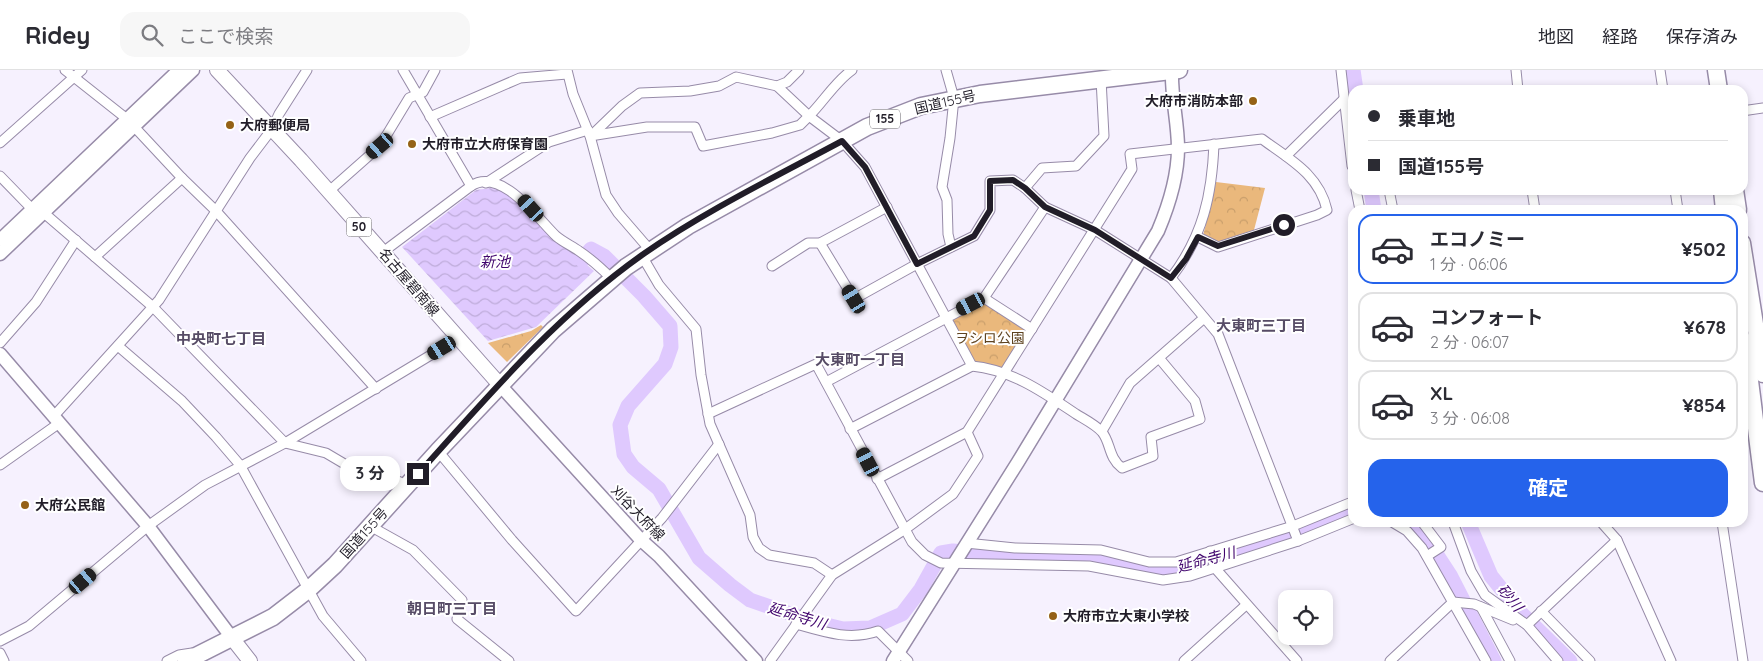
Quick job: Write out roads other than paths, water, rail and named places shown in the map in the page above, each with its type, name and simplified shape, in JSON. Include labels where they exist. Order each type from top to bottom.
[{"type":"highway","name":"国道155号","points":[[186,661],[200,657],[281,612],[308,590],[553,330],[626,267],[688,226],[842,141],[890,117],[954,98],[1175,70]]},
{"type":"highway","points":[[1707,70],[1709,85]]},
{"type":"highway","points":[[1716,70],[1718,85]]},
{"type":"highway","points":[[1748,298],[1756,372],[1763,483]]},
{"type":"highway","points":[[1748,353],[1756,372]]},
{"type":"main road","name":"名古屋碧南線","points":[[217,70],[383,252],[500,385]]},
{"type":"main road","points":[[232,638],[250,661]]},
{"type":"street","points":[[66,70],[78,73],[216,211],[376,388]]},
{"type":"street","points":[[0,254],[39,211],[130,123],[179,70]]},
{"type":"street","points":[[130,123],[193,70]]},
{"type":"street","points":[[0,465],[55,420],[153,307],[272,129],[279,114],[307,70]]},
{"type":"street","points":[[403,70],[471,186]]},
{"type":"street","points":[[328,192],[380,146],[409,98],[418,96],[423,92],[436,70]]},
{"type":"street","points":[[777,86],[787,82],[799,70]]},
{"type":"street","points":[[383,252],[471,186],[486,183],[494,176],[549,142],[589,133],[647,127],[696,127],[703,146],[772,133],[800,125],[826,99],[839,79],[852,70]]},
{"type":"street","points":[[946,70],[954,98],[942,187],[947,200],[948,234],[951,247]]},
{"type":"street","points":[[896,656],[948,564],[965,543],[1143,259],[1166,213],[1177,169],[1178,148],[1172,88],[1175,70]]},
{"type":"street","points":[[1341,70],[1348,137]]},
{"type":"street","points":[[1516,70],[1518,85]]},
{"type":"street","points":[[1660,70],[1662,85]]},
{"type":"street","points":[[430,117],[524,74],[567,72],[589,133],[606,194],[618,213],[630,224],[646,253],[659,285],[696,329],[708,414],[750,515],[753,537],[759,548],[769,555],[802,559],[814,563],[832,575]]},
{"type":"street","points":[[0,143],[78,73]]},
{"type":"street","points":[[589,133],[640,93],[690,91],[719,86],[734,74],[777,86],[809,116],[842,141],[865,167],[972,366]]},
{"type":"street","points":[[1025,188],[1042,168],[1076,166],[1104,136],[1101,79]]},
{"type":"street","points":[[1286,156],[1343,100]]},
{"type":"street","points":[[1748,110],[1763,108]]},
{"type":"street","points":[[877,479],[967,432],[1132,169],[1130,154],[1262,139],[1312,178],[1323,194],[1327,210],[1218,246],[1198,237]]},
{"type":"street","points":[[1171,278],[1186,259],[1198,237],[1213,181],[1214,144]]},
{"type":"street","points":[[0,176],[153,307],[285,443],[326,453],[370,479],[398,481],[407,485]]},
{"type":"street","points":[[95,257],[182,178]]},
{"type":"street","points":[[820,243],[854,299],[917,264],[974,236],[990,210],[990,181],[1013,180],[1025,188],[1045,207],[1095,230],[1143,259],[1171,278],[1218,334],[1298,540]]},
{"type":"street","points":[[486,183],[506,190],[524,200],[558,237],[612,278]]},
{"type":"street","points":[[772,266],[808,243],[820,243],[886,207]]},
{"type":"street","points":[[826,382],[984,298],[1045,207]]},
{"type":"street","points":[[0,240],[39,211]]},
{"type":"street","points":[[0,343],[36,302],[76,240]]},
{"type":"street","points":[[984,298],[1032,328]]},
{"type":"street","points":[[1102,432],[1130,383],[1204,318]]},
{"type":"street","points":[[0,641],[29,626],[148,526],[205,485],[285,443],[459,338]]},
{"type":"street","points":[[118,346],[182,401],[240,465],[323,616],[361,661]]},
{"type":"street","points":[[0,354],[148,526],[232,638]]},
{"type":"street","points":[[850,429],[972,366],[1005,372],[1056,400],[1102,432],[1114,462],[1122,468],[1153,456],[1151,437],[1200,419],[1195,402],[1159,358]]},
{"type":"street","points":[[708,414],[816,364],[904,530],[912,542],[925,555],[948,564],[1089,566],[1163,580],[1190,576],[1298,540],[1348,521]]},
{"type":"street","name":"刈谷大府線","points":[[500,385],[641,540],[659,556],[756,661]]},
{"type":"street","points":[[770,661],[832,575],[904,530],[953,494],[978,456],[967,432]]},
{"type":"street","points":[[438,451],[512,540],[576,611],[662,518],[719,444]]},
{"type":"street","points":[[965,543],[1015,548],[1101,550],[1149,562],[1176,562],[1293,526],[1348,504]]},
{"type":"street","points":[[370,526],[413,550],[462,600],[457,619],[509,661]]},
{"type":"street","points":[[1399,527],[1414,538],[1427,556],[1486,661]]},
{"type":"street","points":[[1426,527],[1441,547],[1427,556]]},
{"type":"street","points":[[1455,527],[1471,571],[1485,595],[1527,625],[1558,661]]},
{"type":"street","points":[[1605,527],[1617,540],[1671,661]]},
{"type":"street","points":[[1723,527],[1743,661]]},
{"type":"street","points":[[1527,625],[1617,540]]},
{"type":"street","points":[[1070,549],[1070,565]]},
{"type":"street","points":[[1210,551],[1215,567],[1246,605],[1297,661]]},
{"type":"street","points":[[1454,602],[1478,606],[1527,625]]},
{"type":"street","points":[[1390,661],[1454,602]]},
{"type":"street","points":[[1184,661],[1246,605]]},
{"type":"street","points":[[1478,606],[1510,661]]},
{"type":"street","points":[[1541,612],[1590,661]]},
{"type":"street","points":[[796,624],[827,633],[856,636],[878,631],[896,656],[908,661]]},
{"type":"street","points":[[0,653],[4,661]]},
{"type":"street","points":[[167,661],[179,655],[200,657]]},
{"type":"water","name":"新池","points":[[491,188],[516,199],[546,230],[594,271],[536,327],[488,341],[402,247],[476,190]]},
{"type":"waterway","name":"砂川","points":[[1353,70],[1355,85]]},
{"type":"waterway","name":"砂川","points":[[1372,195],[1373,205]]},
{"type":"waterway","name":"延命寺川","points":[[582,260],[591,249],[604,256],[644,296],[670,326],[671,347],[665,364],[628,406],[620,425],[624,454],[633,467],[659,489],[699,558],[750,600],[814,622],[843,629],[870,628],[902,614],[921,589],[941,553],[953,551],[1017,557],[1083,556],[1140,569],[1176,570],[1276,541],[1348,513]]},
{"type":"waterway","name":"延命寺川","points":[[1417,527],[1450,575],[1494,661]]},
{"type":"waterway","name":"砂川","points":[[1470,527],[1491,576],[1520,612],[1570,661]]},
{"type":"place","name":"大府市消防本部","points":[[1253,101]]},
{"type":"place","name":"大府郵便局","points":[[230,125]]},
{"type":"place","name":"大府市立大府保育園","points":[[412,144]]},
{"type":"place","name":"大府公民館","points":[[25,505]]},
{"type":"place","name":"大府市立大東小学校","points":[[1053,616]]},
{"type":"district","name":"大東町三丁目","points":[[1261,326]]},
{"type":"district","name":"中央町七丁目","points":[[221,339]]},
{"type":"district","name":"大東町一丁目","points":[[860,360]]},
{"type":"district","name":"朝日町三丁目","points":[[452,609]]},
{"type":"park label","name":"ヲシロ公園","points":[[990,338]]}]
